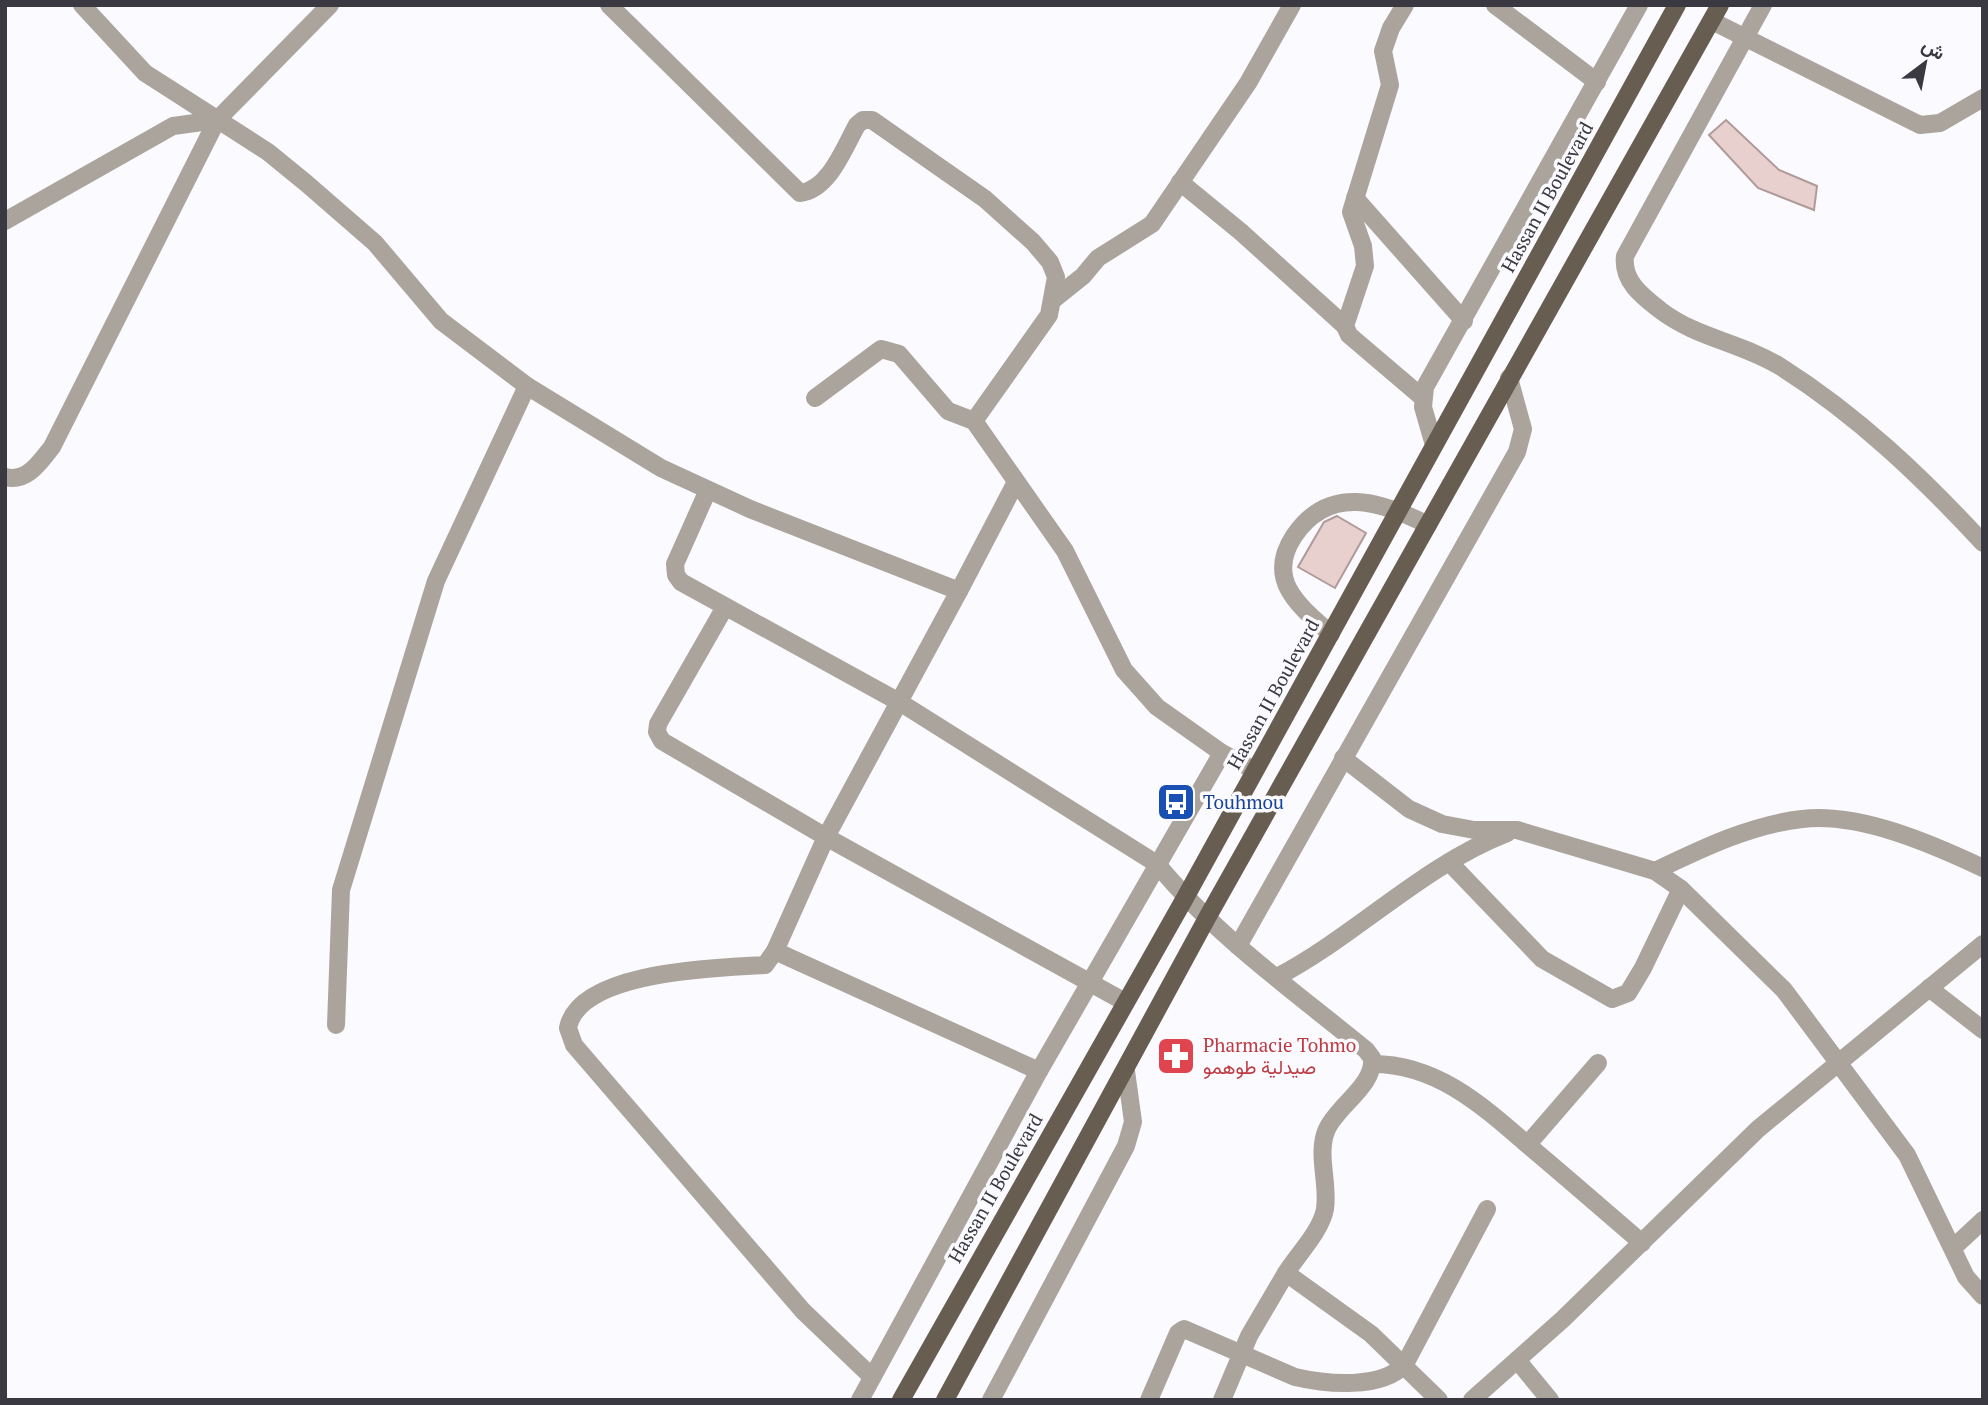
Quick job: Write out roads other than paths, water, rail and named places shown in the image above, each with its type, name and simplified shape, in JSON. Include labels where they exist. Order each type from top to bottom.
[{"type":"main road","name":"Hassan II Boulevard","points":[[901,1400],[1185,898],[1677,5]]},
{"type":"main road","points":[[945,1400],[1207,918],[1716,13]]},
{"type":"street","points":[[82,5],[145,73],[268,152],[306,183],[375,243],[441,321],[527,386],[661,468],[708,490],[959,591]]},
{"type":"street","points":[[5,477],[23,476],[34,469],[52,447],[217,120],[330,5]]},
{"type":"street","points":[[609,5],[800,193],[812,192],[825,178],[857,125],[863,120],[873,120],[985,199],[1033,242],[1050,262],[1056,276],[1049,315],[974,421]]},
{"type":"street","points":[[1053,300],[1083,276],[1098,258],[1152,224],[1248,83],[1292,5]]},
{"type":"street","points":[[1345,326],[1365,266],[1363,246],[1351,212],[1390,85],[1383,51],[1391,28],[1405,5]]},
{"type":"street","points":[[1434,445],[1423,398],[1425,387],[1639,5]]},
{"type":"street","points":[[1763,5],[1625,256],[1623,268],[1627,279],[1661,311],[1681,324],[1748,349],[1781,366],[1869,430],[1983,543]]},
{"type":"street","points":[[1504,8],[1597,82]]},
{"type":"street","points":[[1716,13],[1745,37],[1920,125],[1940,123],[1983,99]]},
{"type":"street","points":[[5,221],[173,126],[217,120]]},
{"type":"street","points":[[1180,182],[1241,232],[1345,326],[1349,335],[1423,398]]},
{"type":"street","points":[[1355,198],[1464,321]]},
{"type":"street","points":[[815,398],[881,349],[899,354],[948,411],[974,421],[1065,551],[1124,670],[1157,707],[1222,753],[1254,770]]},
{"type":"street","points":[[1238,946],[1517,452],[1523,429],[1509,378]]},
{"type":"street","points":[[336,1024],[341,890],[436,581],[527,386]]},
{"type":"street","points":[[873,1377],[803,1311],[574,1045],[568,1027],[577,1007],[617,985],[670,971],[765,965],[775,951],[826,837],[901,703],[1016,482]]},
{"type":"street","points":[[708,490],[675,564],[676,575],[681,582],[901,703],[1157,864],[1185,898],[1238,946],[1366,1050],[1373,1064],[1370,1075],[1333,1118],[1325,1132],[1325,1209],[1322,1219],[1286,1273],[1242,1353],[1222,1400]]},
{"type":"street","points":[[1331,634],[1302,609],[1284,582],[1283,558],[1307,518],[1332,504],[1366,503],[1399,510],[1428,525]]},
{"type":"street","points":[[726,607],[657,724],[657,732],[662,741],[826,837],[1125,1002]]},
{"type":"street","points":[[860,1400],[1039,1071],[1222,753]]},
{"type":"street","points":[[1343,758],[1409,808],[1442,824],[1474,830],[1517,831],[1655,871],[1681,889],[1784,990],[1907,1154],[1966,1276],[1983,1296]]},
{"type":"street","points":[[1655,871],[1735,835],[1803,819],[1848,821],[1895,833],[1939,847],[1983,868]]},
{"type":"street","points":[[1277,977],[1331,945],[1449,862],[1492,839],[1517,831]]},
{"type":"street","points":[[1449,862],[1542,959],[1612,999],[1628,993],[1681,889]]},
{"type":"street","points":[[1472,1400],[1643,1243],[1758,1129],[1983,944]]},
{"type":"street","points":[[775,951],[1039,1071]]},
{"type":"street","points":[[1929,988],[1983,1030]]},
{"type":"street","points":[[1528,1144],[1598,1063]]},
{"type":"street","points":[[1373,1064],[1397,1064],[1446,1082],[1468,1095],[1643,1243]]},
{"type":"street","points":[[991,1400],[1126,1146],[1133,1122],[1126,1071]]},
{"type":"street","points":[[1149,1400],[1178,1333],[1184,1329],[1295,1377],[1313,1381],[1384,1377],[1405,1364],[1487,1209]]},
{"type":"street","points":[[1954,1247],[1983,1220]]},
{"type":"street","points":[[1286,1273],[1323,1297],[1405,1364],[1439,1400]]},
{"type":"street","points":[[1517,1360],[1550,1400]]},
{"type":"place","name":"Touhmou","points":[[1176,802]]},
{"type":"place","name":"Pharmacie Tohmo صيدلية طوهمو","points":[[1176,1056]]}]
